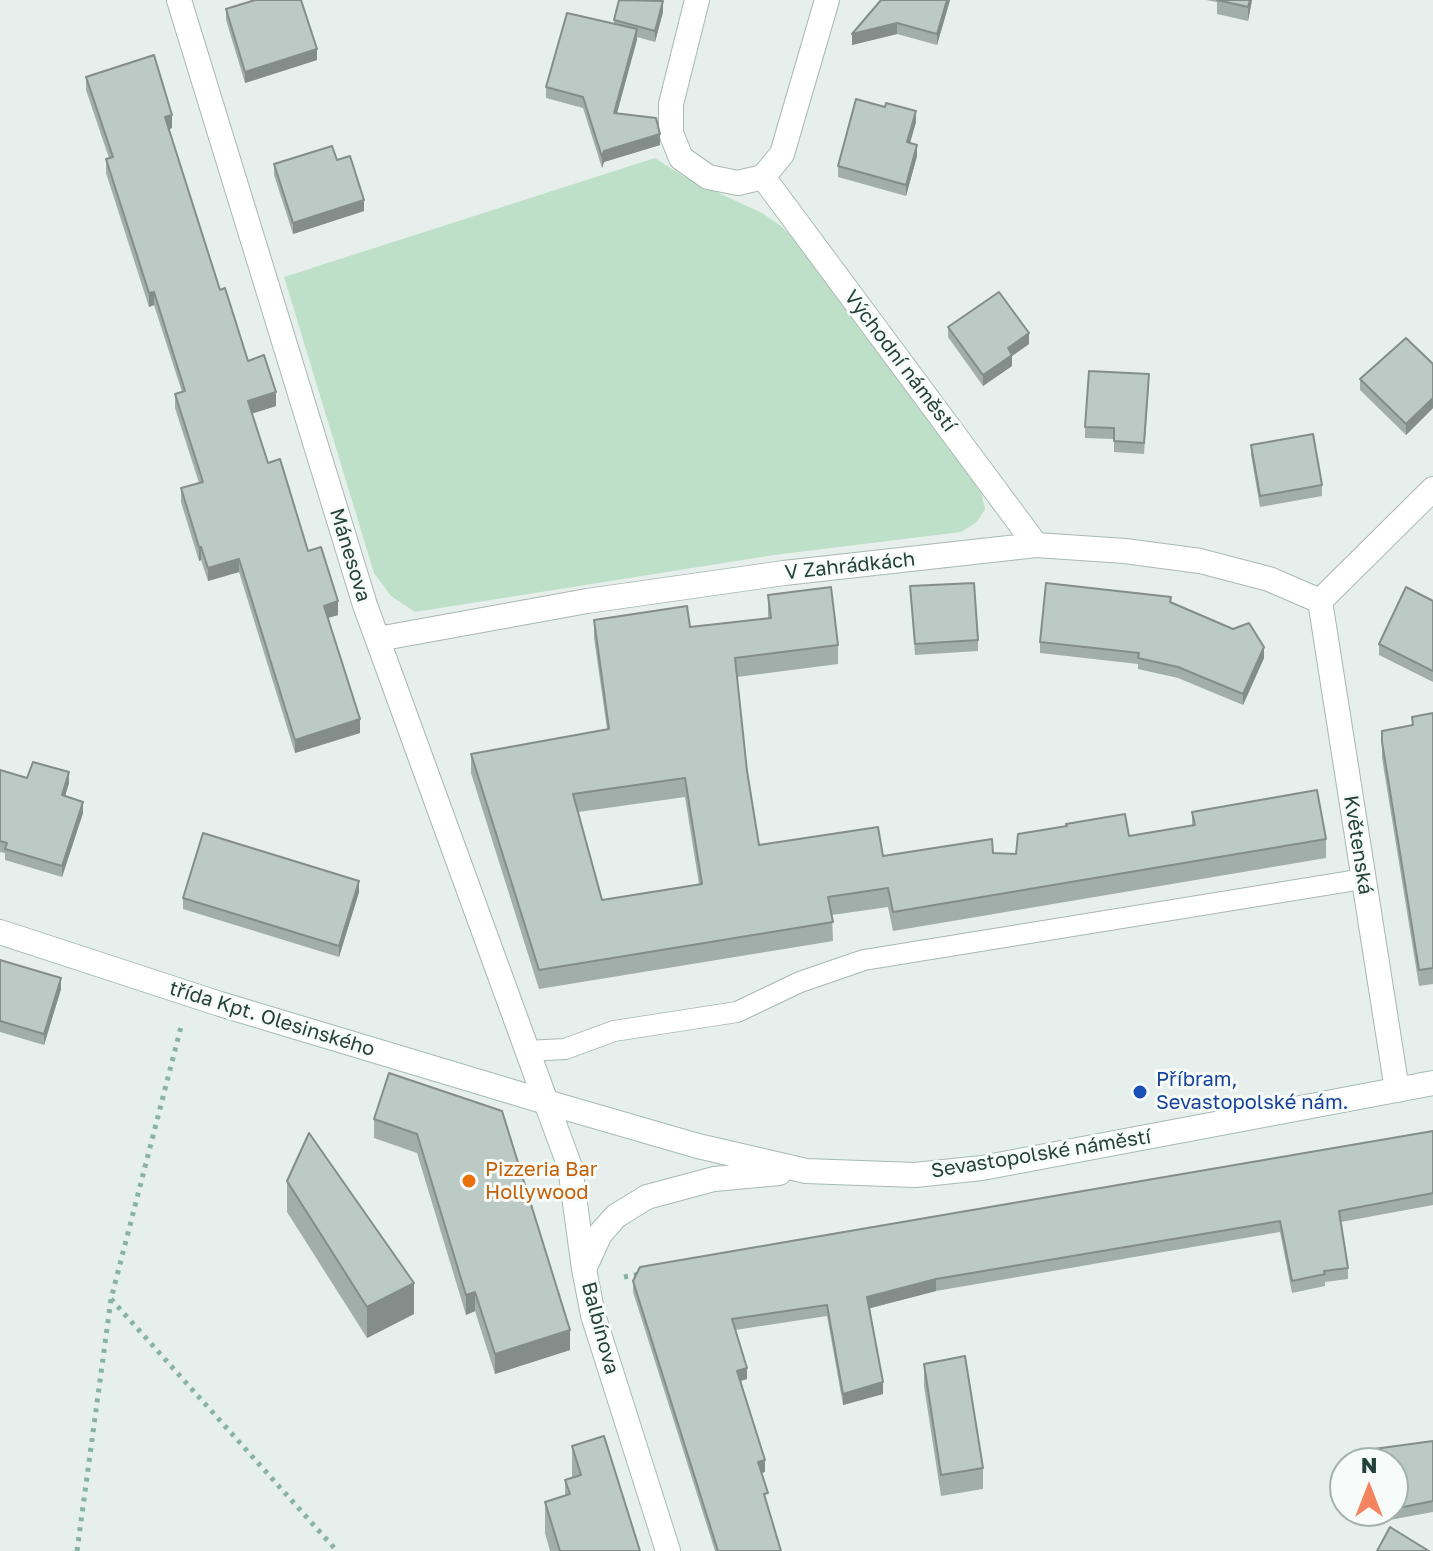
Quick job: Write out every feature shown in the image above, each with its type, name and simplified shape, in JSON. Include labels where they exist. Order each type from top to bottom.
[{"type":"street","name":"Mánesova","points":[[179,0],[378,639],[546,1102]]},
{"type":"street","points":[[697,0],[671,104],[671,133],[681,158],[708,177],[738,183],[763,177],[782,154],[827,0]]},
{"type":"street","name":"Východní náměstí","points":[[763,177],[1036,545]]},
{"type":"street","points":[[1320,601],[1433,489]]},
{"type":"street","name":"V Zahrádkách","points":[[378,639],[617,597],[784,573],[1036,545],[1125,551],[1200,561],[1269,579],[1320,601]]},
{"type":"street","name":"Květenská","points":[[1320,601],[1397,1090]]},
{"type":"street","name":"třída Kpt. Olesinského","points":[[0,932],[220,1004],[546,1102]]},
{"type":"street","name":"Sevastopolské náměstí","points":[[546,1102],[698,1146],[806,1171],[915,1175],[982,1168],[1433,1083]]},
{"type":"street","name":"Balbínova","points":[[546,1102],[570,1167],[593,1315],[668,1551]]},
{"type":"street","points":[[584,1269],[600,1234],[616,1216],[647,1197],[714,1179],[806,1171]]},
{"type":"lane","points":[[527,1051],[565,1049],[614,1031],[737,1012],[800,982],[864,960],[1363,879]]},
{"type":"path","points":[[77,1551],[111,1299],[182,1022]]},
{"type":"path","points":[[624,1277],[655,1271]]},
{"type":"path","points":[[111,1299],[337,1551]]},
{"type":"green space","points":[[655,158],[686,178],[762,213],[796,241],[981,492],[985,509],[977,522],[961,532],[774,555],[415,612],[391,596],[374,573],[284,277]]},
{"type":"building","points":[[255,0],[301,0],[317,49],[245,72],[226,9]]},
{"type":"building","points":[[619,0],[663,1],[655,31],[614,20]]},
{"type":"building","points":[[881,0],[947,0],[937,34],[897,23],[852,34]]},
{"type":"building","points":[[1217,0],[1250,0],[1248,7]]},
{"type":"building","points":[[567,13],[637,29],[614,113],[656,118],[660,134],[604,151],[602,157],[583,97],[546,87]]},
{"type":"building","points":[[154,55],[172,115],[165,117],[220,290],[225,288],[248,361],[264,355],[276,392],[248,401],[268,463],[280,459],[308,551],[321,547],[338,601],[324,606],[360,719],[295,740],[239,559],[208,568],[199,547],[181,488],[203,482],[175,394],[185,391],[154,292],[149,293],[106,159],[113,157],[86,77]]},
{"type":"building","points":[[856,99],[916,111],[907,142],[917,145],[906,185],[838,166]]},
{"type":"building","points":[[332,146],[337,160],[350,156],[364,200],[293,223],[274,164]]},
{"type":"building","points":[[999,292],[1029,333],[1008,348],[1012,355],[983,375],[948,327]]},
{"type":"building","points":[[1406,338],[1433,364],[1433,398],[1406,424],[1360,379]]},
{"type":"building","points":[[1089,371],[1149,374],[1144,443],[1114,441],[1114,428],[1085,427]]},
{"type":"building","points":[[1313,434],[1322,485],[1260,496],[1251,445]]},
{"type":"building","points":[[974,583],[978,640],[915,644],[910,586]]},
{"type":"building","points":[[1046,583],[1171,597],[1170,602],[1233,629],[1249,623],[1264,647],[1243,694],[1178,667],[1138,658],[1139,653],[1040,642]]},
{"type":"building","points":[[831,587],[838,645],[735,658],[747,771],[759,845],[878,827],[883,856],[992,839],[993,853],[1016,854],[1018,834],[1125,814],[1129,836],[1195,825],[1192,812],[1317,790],[1326,839],[893,912],[888,888],[828,897],[833,922],[539,970],[471,754],[609,729],[594,620],[687,606],[690,627],[771,618],[768,595]],"holes":[[[685,778],[702,884],[602,900],[573,794]]]},
{"type":"building","points":[[1406,587],[1433,601],[1433,671],[1379,644]]},
{"type":"building","points":[[1433,713],[1433,968],[1419,970],[1382,731],[1413,725],[1412,717]]},
{"type":"building","points":[[33,762],[69,772],[62,795],[83,802],[62,866],[5,849],[7,843],[0,841],[0,770],[27,778]]},
{"type":"building","points":[[203,833],[359,881],[339,946],[183,898]]},
{"type":"building","points":[[0,960],[61,978],[44,1034],[0,1021]]},
{"type":"building","points":[[389,1073],[502,1111],[570,1330],[495,1354],[475,1292],[466,1295],[417,1134],[374,1119]]},
{"type":"building","points":[[1433,1131],[1433,1193],[1339,1211],[1348,1268],[1324,1271],[1325,1274],[1292,1281],[1280,1221],[936,1279],[867,1297],[883,1382],[843,1394],[827,1305],[732,1319],[747,1368],[737,1371],[765,1460],[758,1462],[781,1551],[718,1551],[633,1281],[640,1267]]},
{"type":"building","points":[[309,1133],[414,1283],[367,1307],[287,1181]]},
{"type":"building","points":[[965,1356],[983,1468],[941,1475],[924,1364]]},
{"type":"building","points":[[604,1436],[640,1551],[560,1551],[545,1502],[570,1494],[565,1480],[581,1475],[572,1446]]},
{"type":"building","points":[[1433,1441],[1433,1501],[1409,1506],[1409,1447],[1389,1447]]},
{"type":"building","points":[[1390,1527],[1429,1551],[1377,1551]]},
{"type":"place","name":"Příbram, Sevastopolské nám.","points":[[1140,1092]]},
{"type":"place","name":"Pizzeria Bar Hollywood","points":[[469,1181]]}]
